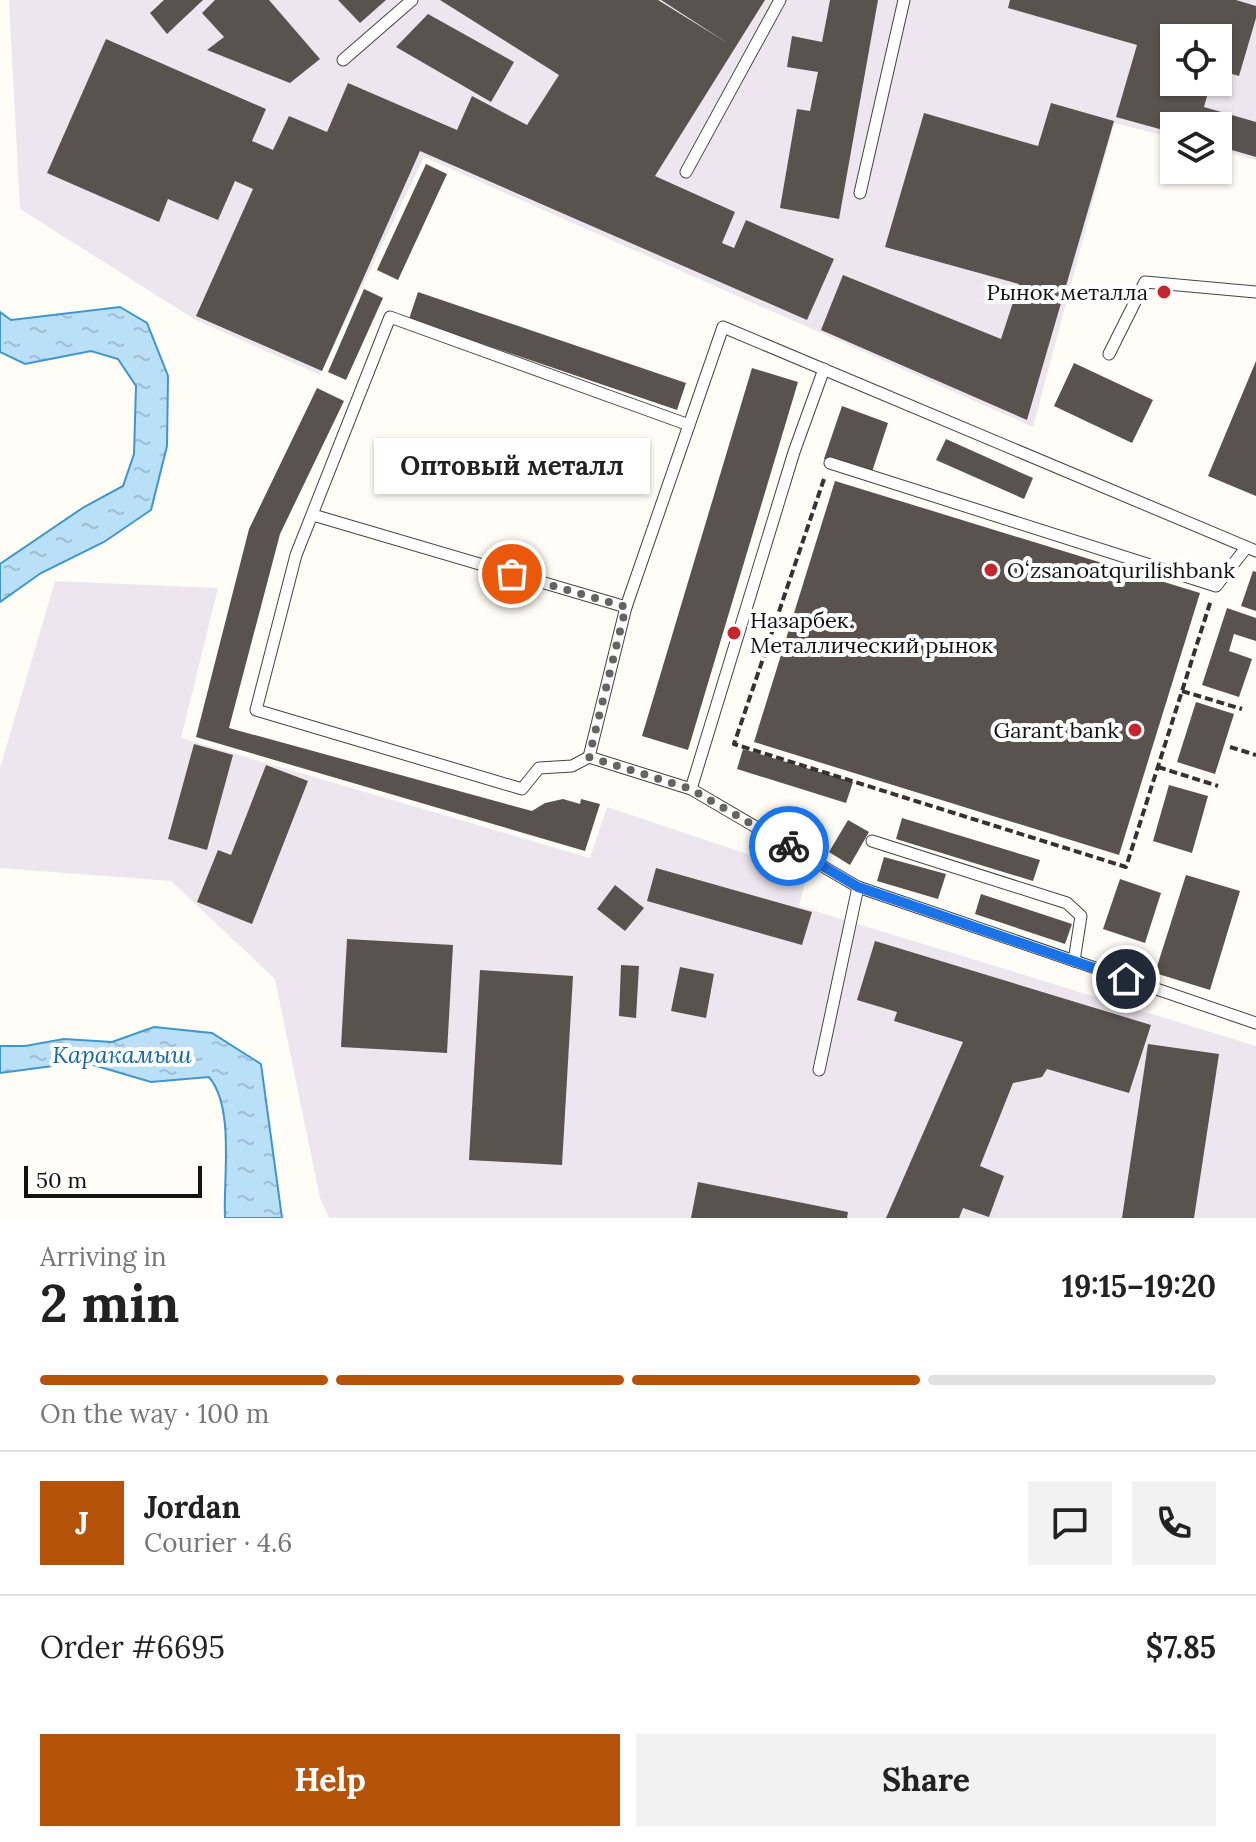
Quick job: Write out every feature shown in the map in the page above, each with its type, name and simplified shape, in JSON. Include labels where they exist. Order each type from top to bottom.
[{"type":"lane","points":[[343,60],[412,0]]},
{"type":"lane","points":[[686,172],[780,0]]},
{"type":"lane","points":[[860,193],[904,0]]},
{"type":"lane","points":[[1109,354],[1145,282],[1256,292]]},
{"type":"lane","points":[[689,425],[390,317],[296,555],[256,710],[522,789],[539,768],[572,766],[589,757],[691,789],[858,887],[1256,1023]]},
{"type":"lane","points":[[589,757],[626,607],[723,327],[1251,549],[1216,586],[830,463]]},
{"type":"lane","points":[[691,789],[794,452],[824,369]]},
{"type":"lane","points":[[313,515],[626,607]]},
{"type":"lane","points":[[872,841],[1067,903],[1081,916],[1074,961]]},
{"type":"lane","points":[[819,1070],[858,887]]},
{"type":"path","points":[[830,463],[734,744],[1126,867],[1216,586]]},
{"type":"path","points":[[1182,691],[1242,709]]},
{"type":"path","points":[[1230,747],[1256,755]]},
{"type":"path","points":[[1158,767],[1218,786]]},
{"type":"shaded area","points":[[9,0],[1256,0],[1256,160],[1232,154],[1232,112],[1160,112],[1160,134],[1114,123],[1033,427],[424,157],[320,375],[194,319],[20,209]]},
{"type":"shaded area","points":[[55,581],[218,588],[181,738],[590,858],[607,807],[807,874],[799,906],[1256,1046],[1256,1218],[329,1218],[320,1198],[275,979],[171,881],[0,868],[0,768]]},
{"type":"water","points":[[120,307],[147,323],[168,376],[167,446],[151,510],[104,542],[41,573],[0,602],[0,564],[84,507],[123,486],[134,454],[136,386],[118,359],[91,351],[25,364],[0,352],[0,312],[11,320]]},
{"type":"water","name":"Каракамыш","points":[[154,1027],[212,1033],[261,1064],[282,1218],[225,1218],[225,1125],[217,1090],[209,1077],[151,1082],[83,1062],[0,1073],[0,1046],[25,1046],[64,1039],[112,1042]]},
{"type":"building","points":[[164,0],[203,0],[167,34],[150,13]]},
{"type":"building","points":[[215,0],[269,0],[320,59],[290,83],[207,50],[224,37],[202,13]]},
{"type":"building","points":[[338,0],[386,0],[360,23]]},
{"type":"building","points":[[440,0],[658,0],[729,44],[661,0],[765,0],[655,176],[735,212],[722,243],[734,248],[746,220],[834,259],[807,320],[420,151],[322,371],[196,316],[253,189],[235,181],[218,220],[168,199],[159,222],[47,173],[106,39],[266,109],[252,141],[273,150],[289,116],[327,132],[348,83],[457,130],[472,96],[527,125],[559,75]]},
{"type":"building","points":[[830,0],[878,0],[839,219],[780,208],[797,109],[810,111],[818,72],[787,67],[792,36],[822,42]]},
{"type":"building","points":[[1010,0],[1236,0],[1256,6],[1256,18],[1239,76],[1232,74],[1232,24],[1160,24],[1160,96],[1207,96],[1204,107],[1221,112],[1160,112],[1160,129],[1116,117],[1137,45],[1008,8]]},
{"type":"building","points":[[428,14],[514,62],[491,102],[396,47]]},
{"type":"building","points":[[1051,103],[1114,121],[1027,420],[821,330],[843,275],[1001,339],[1019,284],[885,247],[924,113],[1038,146]]},
{"type":"building","points":[[1232,115],[1256,122],[1256,157],[1232,150]]},
{"type":"building","points":[[426,164],[447,174],[398,280],[377,270]]},
{"type":"building","points":[[364,289],[383,298],[346,380],[328,372]]},
{"type":"building","points":[[418,292],[686,383],[677,410],[409,319]]},
{"type":"building","points":[[1256,361],[1256,496],[1208,476]]},
{"type":"building","points":[[1074,363],[1153,400],[1132,443],[1054,406]]},
{"type":"building","points":[[752,368],[798,382],[688,750],[642,736]]},
{"type":"building","points":[[317,388],[344,401],[280,534],[229,728],[532,811],[545,803],[563,799],[580,804],[581,799],[600,804],[585,851],[196,737],[249,529]]},
{"type":"building","points":[[842,406],[888,423],[871,475],[824,459]]},
{"type":"building","points":[[946,439],[1033,478],[1024,499],[936,460]]},
{"type":"building","points":[[835,481],[1200,593],[1119,855],[754,742]]},
{"type":"building","points":[[1253,571],[1256,572],[1256,611],[1241,606]]},
{"type":"building","points":[[1227,608],[1256,618],[1256,641],[1234,634],[1229,651],[1252,659],[1239,697],[1202,685]]},
{"type":"building","points":[[1196,702],[1234,714],[1215,774],[1177,762]]},
{"type":"building","points":[[194,744],[233,755],[207,850],[168,839]]},
{"type":"building","points":[[743,749],[853,782],[846,803],[737,769]]},
{"type":"building","points":[[266,765],[308,781],[252,924],[197,902],[218,850],[231,855]]},
{"type":"building","points":[[1169,785],[1208,796],[1192,853],[1153,841]]},
{"type":"building","points":[[902,818],[1040,860],[1033,881],[896,839]]},
{"type":"building","points":[[848,820],[869,832],[850,865],[829,852]]},
{"type":"building","points":[[884,857],[946,874],[938,899],[877,881]]},
{"type":"building","points":[[656,868],[812,912],[802,945],[647,901]]},
{"type":"building","points":[[1186,875],[1240,891],[1210,990],[1155,973]]},
{"type":"building","points":[[1120,879],[1161,893],[1145,943],[1103,929]]},
{"type":"building","points":[[615,885],[644,908],[625,931],[597,909]]},
{"type":"building","points":[[981,894],[1072,924],[1065,944],[975,914]]},
{"type":"building","points":[[347,939],[453,945],[447,1053],[341,1047]]},
{"type":"building","points":[[875,941],[1151,1025],[1129,1093],[1047,1069],[1042,1077],[1013,1083],[980,1166],[1004,1176],[989,1217],[963,1208],[959,1218],[886,1218],[963,1042],[894,1021],[897,1012],[857,1000]]},
{"type":"building","points":[[621,965],[639,966],[636,1018],[619,1016]]},
{"type":"building","points":[[680,967],[714,974],[706,1018],[671,1011]]},
{"type":"building","points":[[480,970],[573,976],[562,1165],[469,1160]]},
{"type":"building","points":[[1148,1044],[1219,1054],[1194,1218],[1122,1218]]},
{"type":"building","points":[[698,1182],[848,1212],[847,1218],[691,1218]]},
{"type":"way so far","points":[[512,574],[626,607],[589,757],[691,789],[789,846]]},
{"type":"place","name":"Рынок металла","points":[[1164,292]]},
{"type":"place","name":"Oʻzsanoatqurilishbank","points":[[991,570]]},
{"type":"place","name":"Оптовый металл","points":[[512,574]]},
{"type":"place","name":"Назарбек. Металлический рынок","points":[[734,633]]},
{"type":"place","name":"Garant bank","points":[[1135,730]]},
{"type":"route","points":[[789,846],[858,887],[1126,979]]}]
